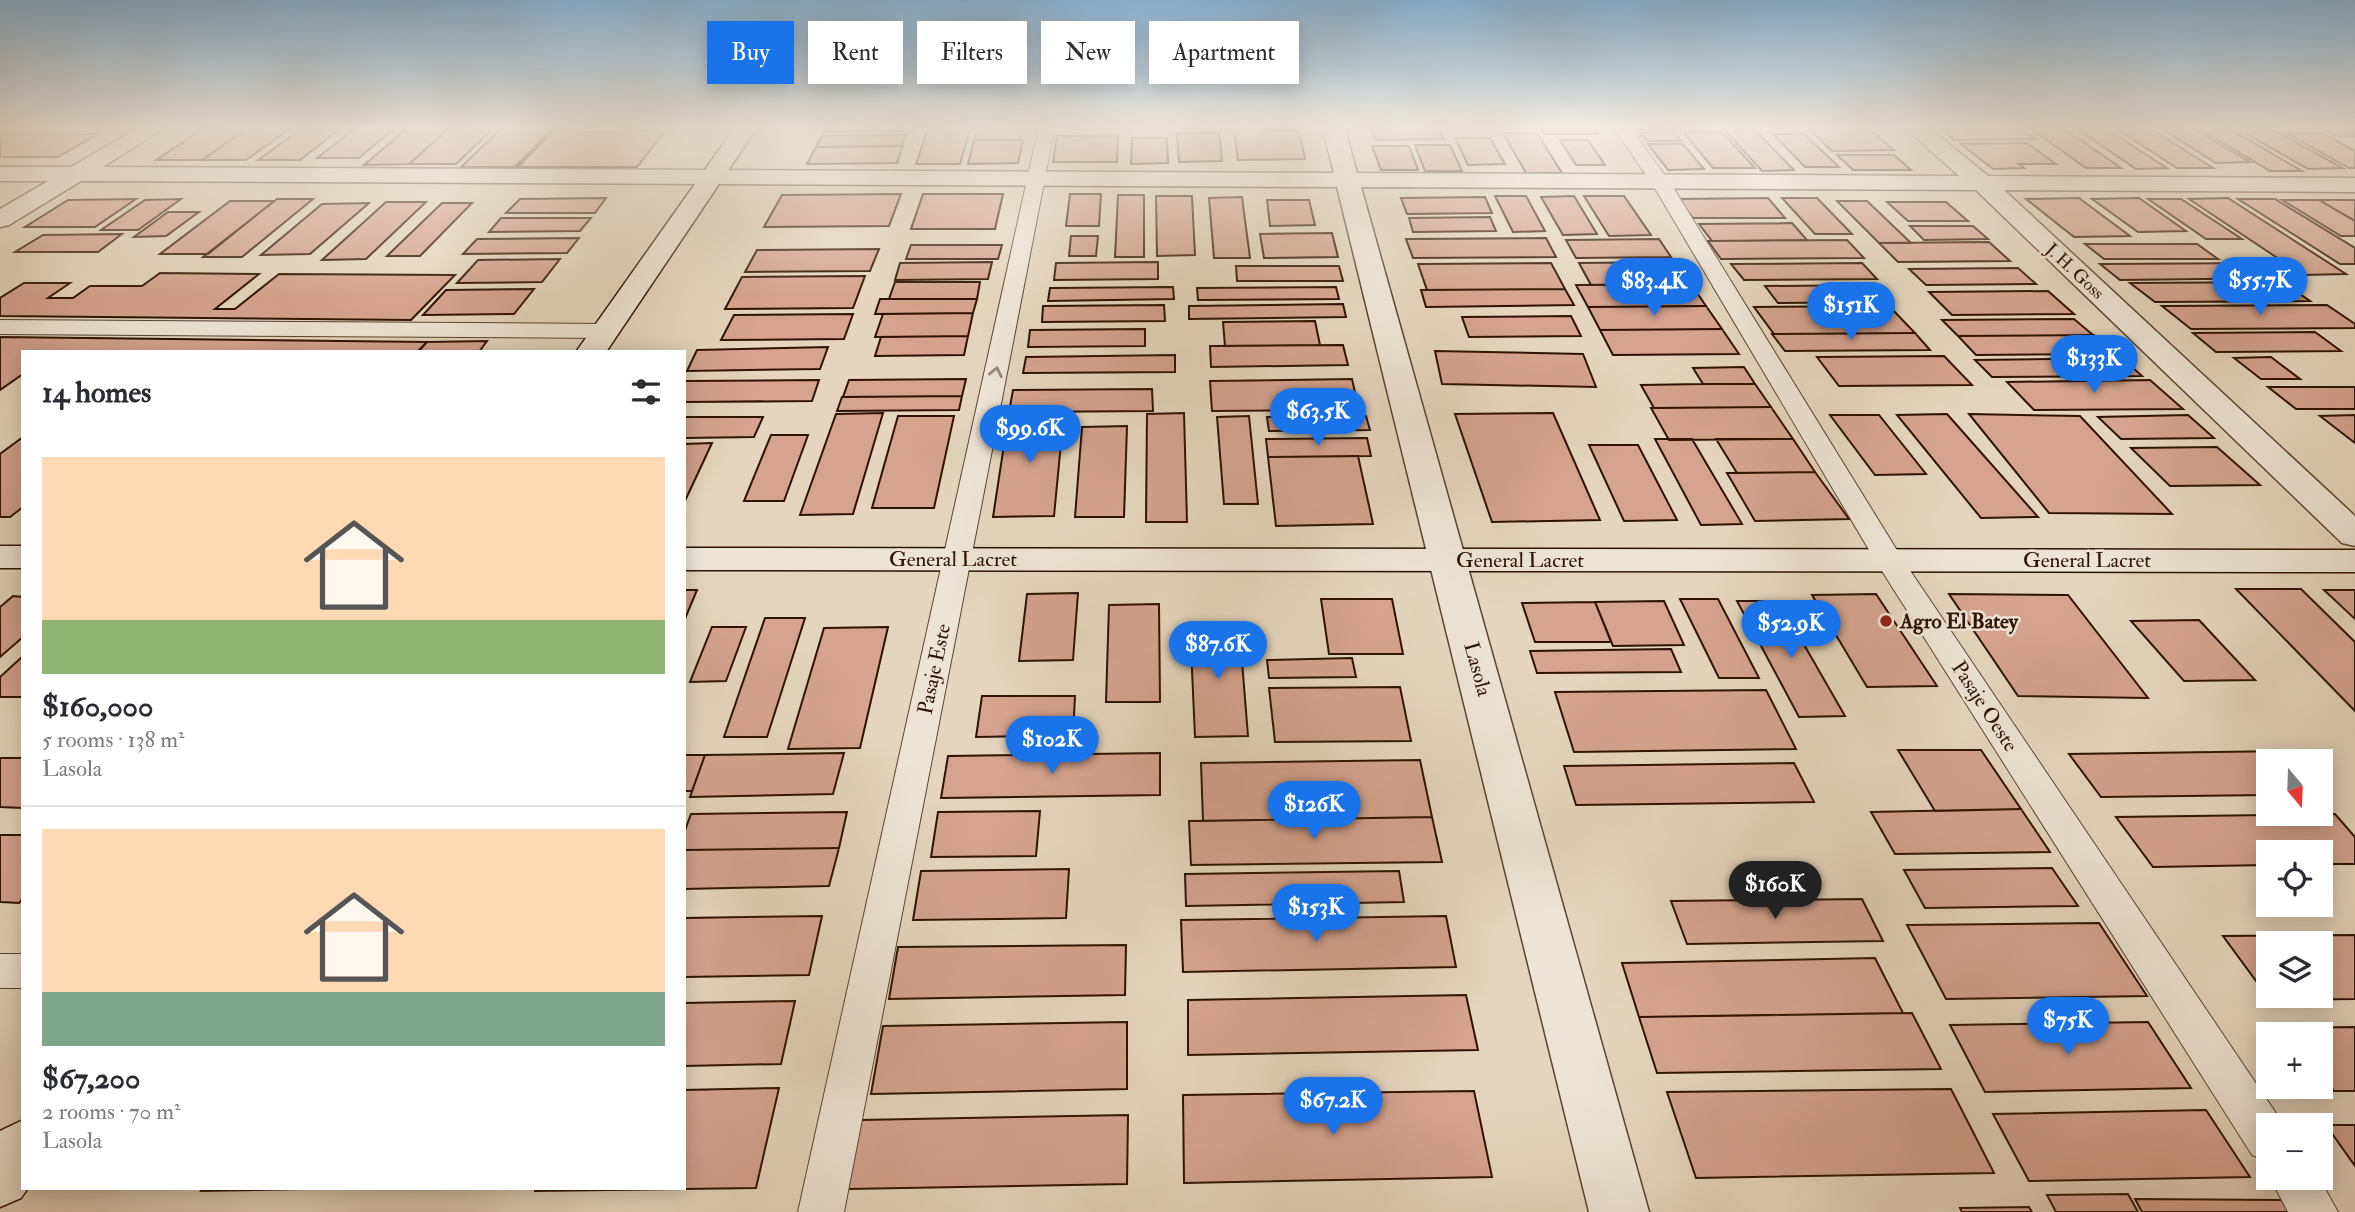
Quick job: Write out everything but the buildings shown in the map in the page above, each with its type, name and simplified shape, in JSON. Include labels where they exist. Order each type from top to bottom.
[{"type":"street","points":[[0,220],[62,183]]},
{"type":"street","points":[[598,341],[706,183]]},
{"type":"street","name":"Lasola","points":[[1348,183],[1619,1212]]},
{"type":"street","points":[[1549,183],[2355,186]]},
{"type":"street","name":"J. H. Goss","points":[[1980,183],[2355,535]]},
{"type":"street","points":[[0,557],[21,557]]},
{"type":"street","name":"General Lacret","points":[[686,559],[2355,561]]},
{"type":"street","points":[[0,1178],[21,1150]]},
{"type":"lane","name":"Pasaje Este","points":[[821,1212],[1036,183]]},
{"type":"lane","name":"Pasaje Oeste","points":[[1662,184],[1889,560],[2256,1122]]},
{"type":"lane","points":[[0,327],[598,341]]},
{"type":"lane","points":[[0,971],[21,971]]},
{"type":"lane","points":[[2301,1190],[2315,1212]]},
{"type":"place","name":"Agro El Batey","points":[[1886,621]]}]
